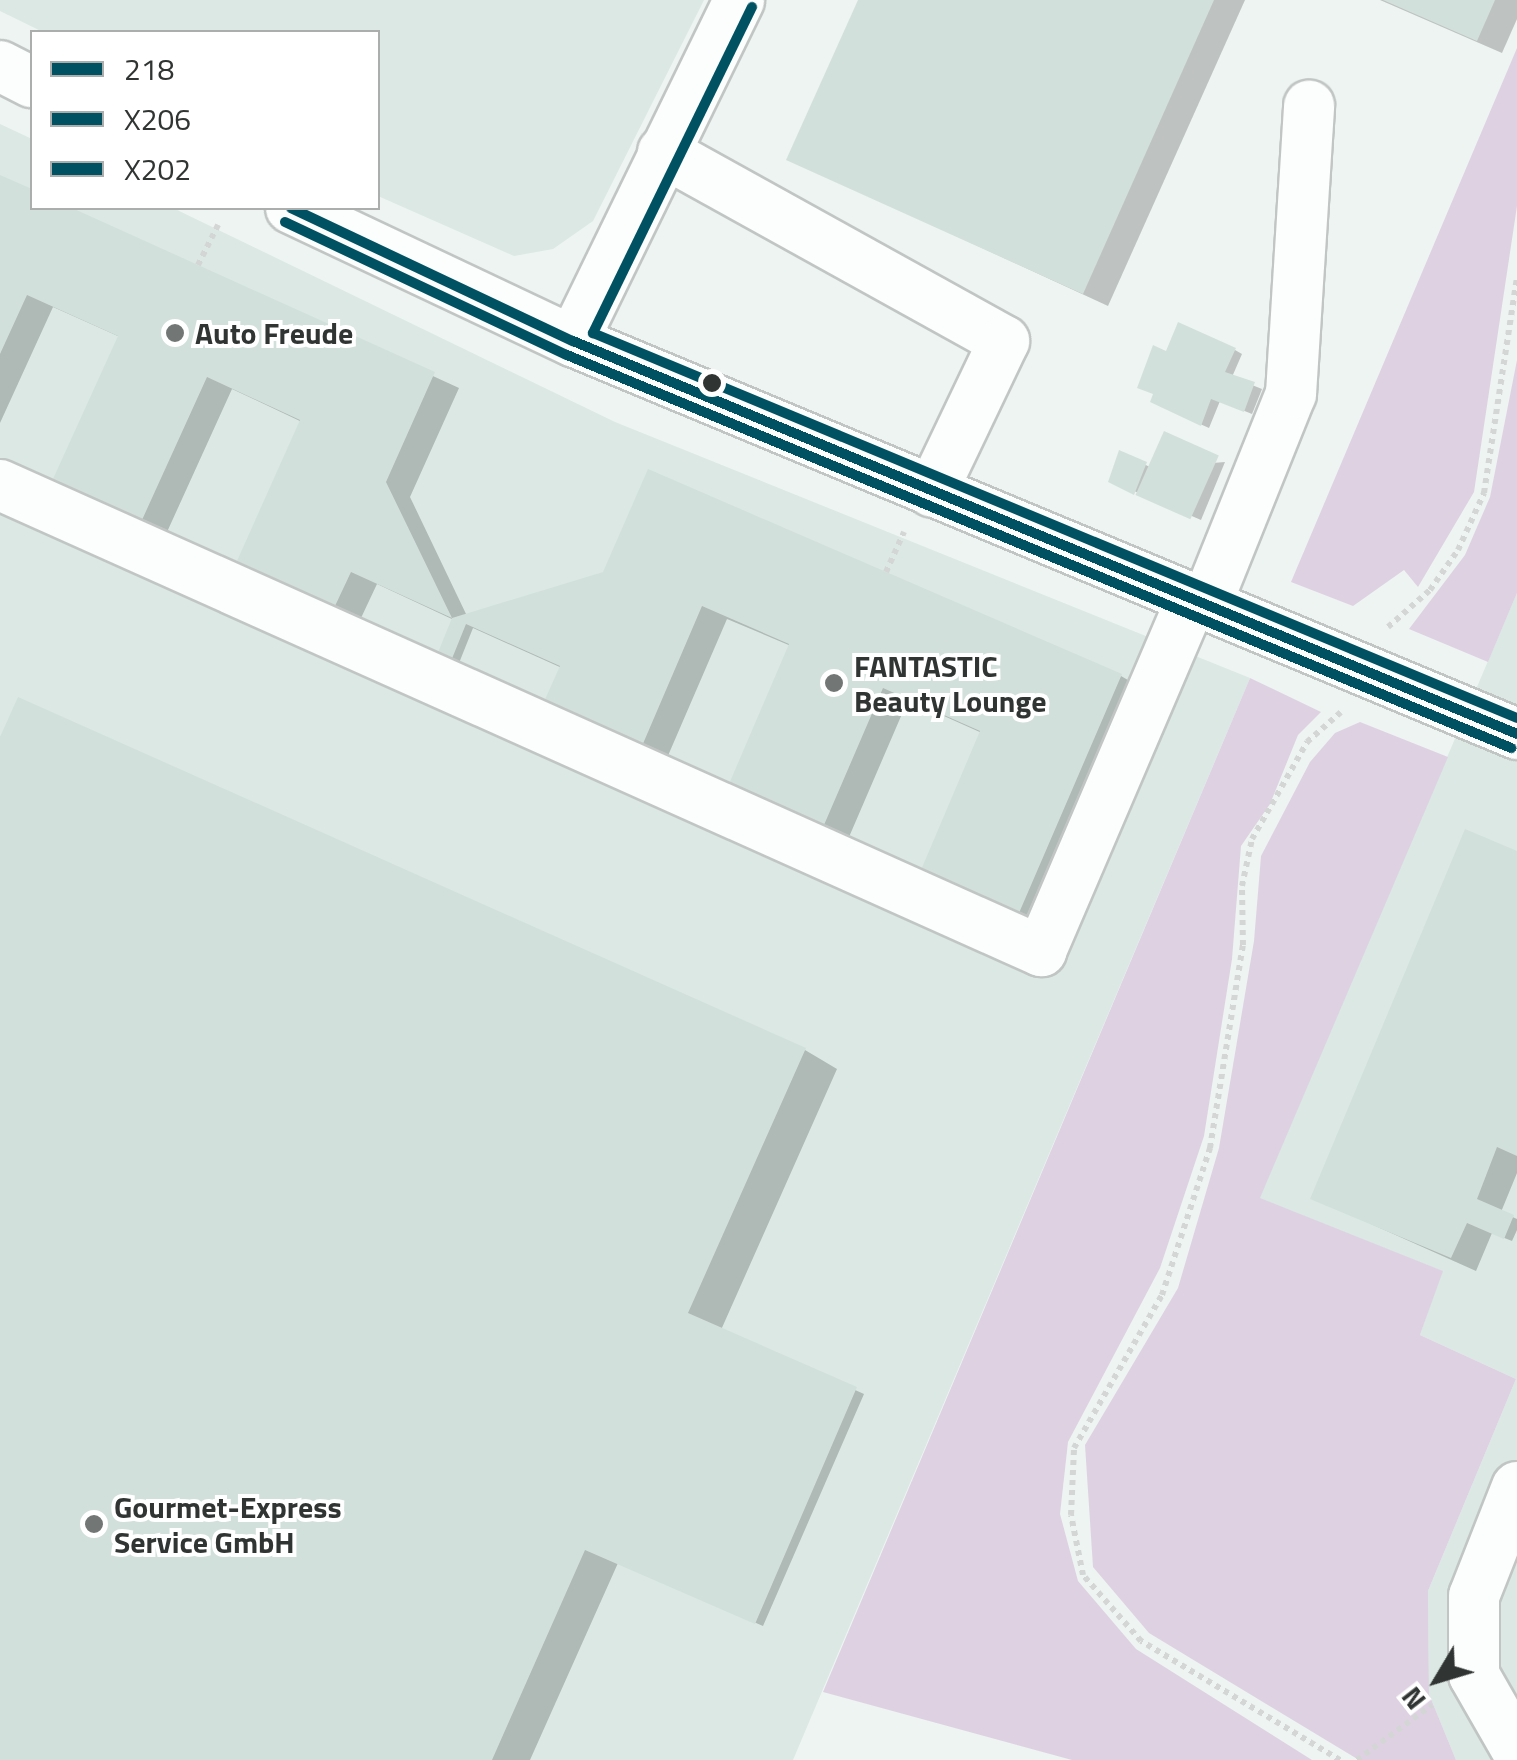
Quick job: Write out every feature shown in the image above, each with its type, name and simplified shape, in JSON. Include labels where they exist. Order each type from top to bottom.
[{"type":"street","points":[[573,341],[739,0]]},
{"type":"street","points":[[0,66],[30,81]]},
{"type":"street","points":[[0,485],[1041,951],[1199,602],[1274,393],[1309,106]]},
{"type":"street","points":[[663,152],[1004,340],[918,512]]},
{"type":"street","points":[[295,210],[573,341],[918,512],[1199,602],[1517,734]]},
{"type":"street","points":[[1517,1487],[1474,1596],[1474,1674],[1517,1750]]},
{"type":"path","points":[[198,265],[218,225]]},
{"type":"path","points":[[1340,1760],[1141,1641],[1083,1575],[1071,1515],[1074,1448],[1162,1295],[1210,1148],[1243,946],[1242,886],[1252,839],[1307,742],[1345,709],[1386,628],[1430,590],[1458,550],[1484,493],[1517,277]]},
{"type":"path","points":[[886,572],[918,512]]},
{"type":"path","points":[[1357,1760],[1474,1674]]},
{"type":"shaded area","points":[[0,0],[704,0],[593,221],[553,249],[514,256],[380,197],[380,30],[39,30],[0,11]]},
{"type":"shaded area","points":[[1517,48],[1517,206],[1474,492],[1418,587],[1404,570],[1353,606],[1291,582]]},
{"type":"shaded area","points":[[0,124],[30,138],[30,210],[177,210],[615,422],[1250,678],[793,1760],[0,1760]]},
{"type":"shaded area","points":[[1517,360],[1517,593],[1488,662],[1409,629],[1465,555],[1490,497]]},
{"type":"shaded area","points":[[1517,593],[1517,1760],[1456,1760],[1429,1694],[1428,1591],[1516,1379],[1420,1335],[1442,1271],[1259,1199]]},
{"type":"shaded area","points":[[1250,678],[1321,712],[1298,735],[1270,804],[1241,846],[1232,959],[1204,1136],[1160,1268],[1068,1442],[1060,1514],[1078,1581],[1136,1649],[1312,1760],[1072,1760],[823,1692]]},
{"type":"shaded area","points":[[1360,722],[1448,757],[1260,1198],[1443,1271],[1420,1335],[1516,1379],[1428,1591],[1429,1694],[1456,1760],[1359,1760],[1149,1633],[1093,1567],[1085,1445],[1178,1288],[1219,1148],[1254,941],[1261,856],[1310,762],[1335,733]]},
{"type":"building","points":[[858,0],[1214,0],[1083,294],[786,160]]},
{"type":"building","points":[[1383,0],[1495,0],[1477,41]]},
{"type":"building","points":[[0,175],[30,188],[30,210],[76,210],[435,372],[386,482],[452,618],[351,572],[335,606],[237,561],[300,420],[207,377],[142,520],[53,479],[118,336],[27,295],[0,354]]},
{"type":"building","points":[[1178,322],[1236,348],[1225,372],[1255,382],[1244,412],[1211,399],[1201,426],[1150,402],[1153,394],[1137,388],[1153,345],[1166,351]]},
{"type":"building","points":[[1164,431],[1219,455],[1190,519],[1136,495]]},
{"type":"building","points":[[1119,450],[1147,462],[1134,495],[1108,482]]},
{"type":"building","points":[[648,469],[1122,674],[1019,913],[921,870],[980,731],[883,688],[824,825],[729,784],[789,644],[702,606],[642,746],[543,704],[560,666],[466,624],[449,666],[435,660],[452,618],[603,572]]},
{"type":"building","points":[[18,697],[806,1048],[688,1313],[857,1387],[755,1624],[585,1550],[492,1760],[0,1760],[0,737]]},
{"type":"building","points":[[1465,829],[1517,851],[1517,1156],[1497,1147],[1477,1199],[1514,1215],[1504,1239],[1467,1223],[1451,1258],[1310,1199]]},
{"type":"transit line","name":"X202","points":[[752,7],[593,333],[1517,718]]},
{"type":"transit line","name":"218","points":[[295,210],[573,341],[1517,734]]},
{"type":"transit line","name":"X206","points":[[285,222],[567,355],[1511,748]]},
{"type":"place","name":"Auto Freude","points":[[175,333]]},
{"type":"place","name":"FANTASTIC Beauty Lounge","points":[[834,683]]},
{"type":"place","name":"Gourmet-Express Service GmbH","points":[[94,1524]]}]
